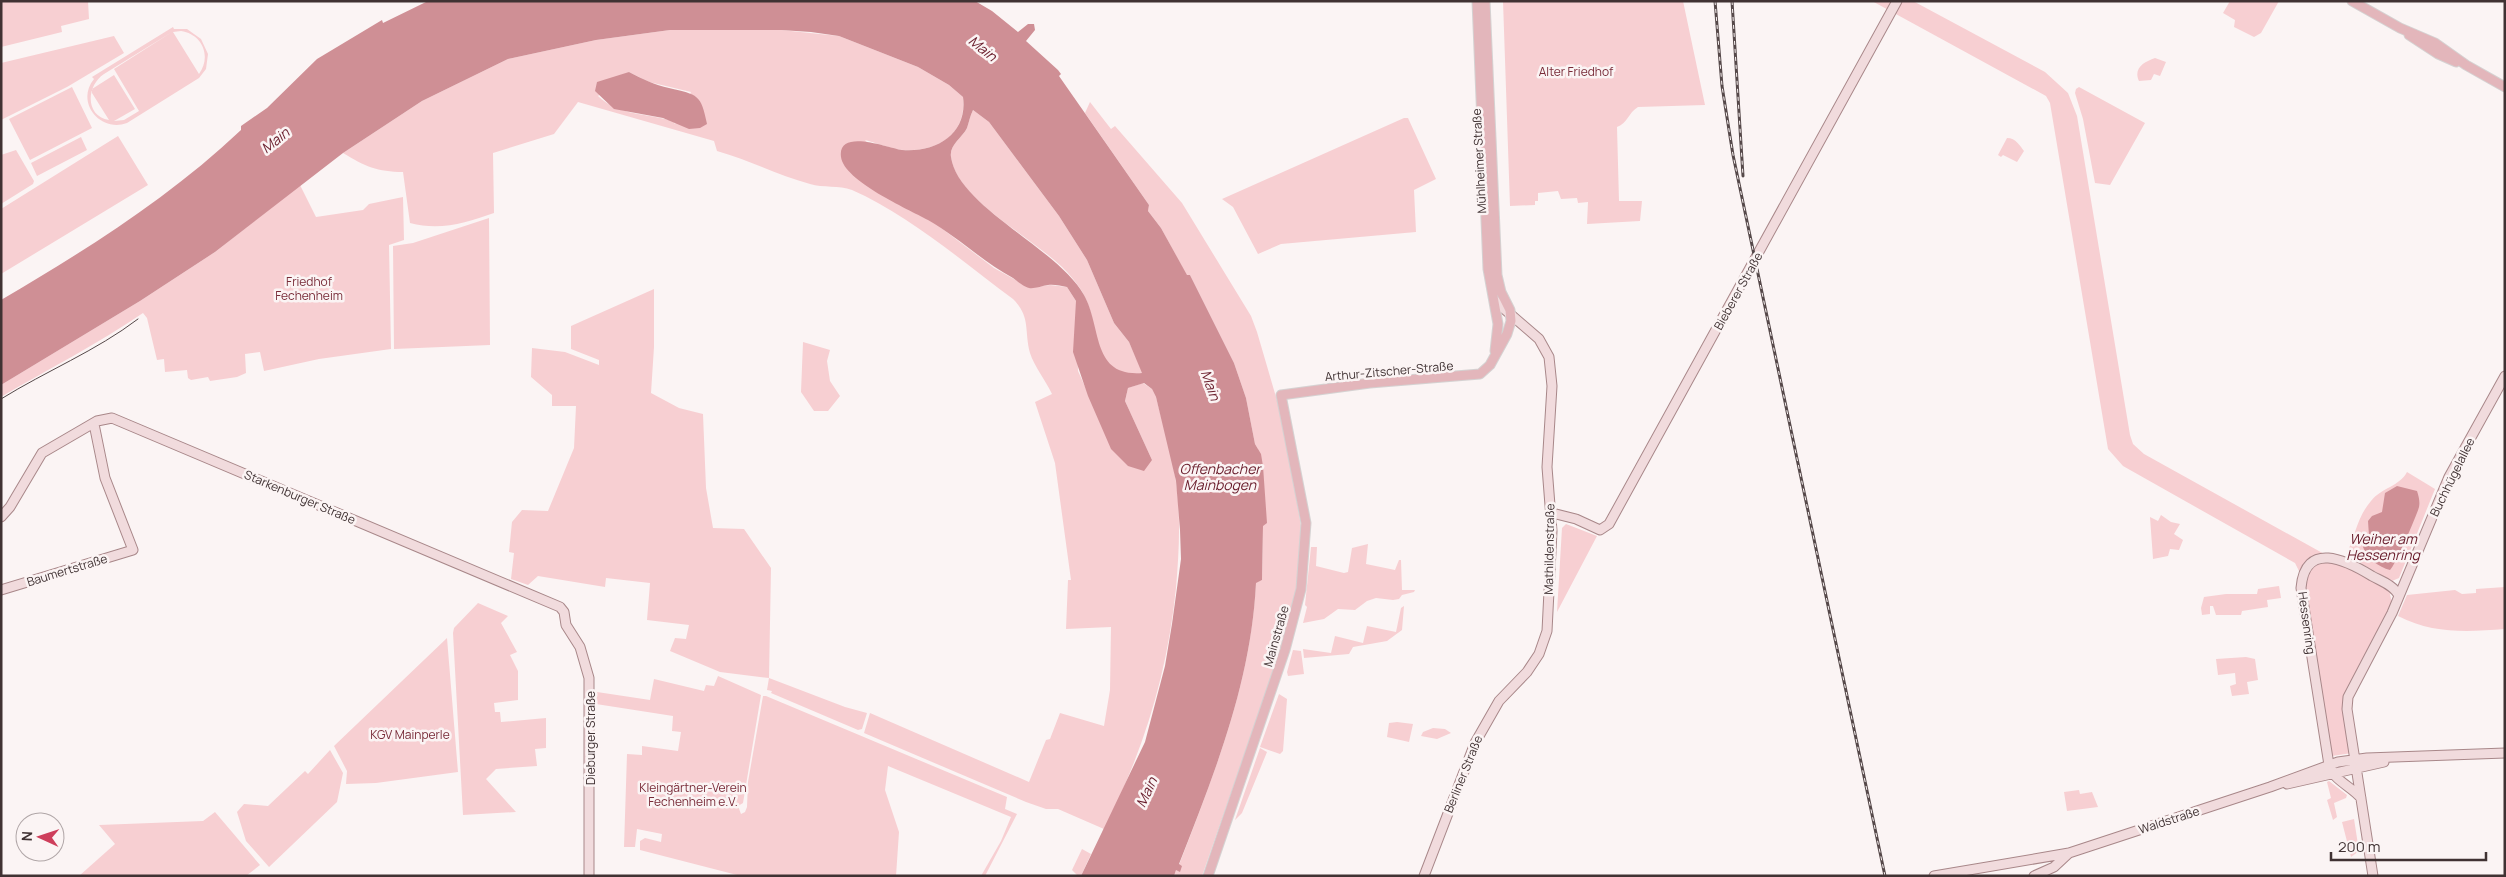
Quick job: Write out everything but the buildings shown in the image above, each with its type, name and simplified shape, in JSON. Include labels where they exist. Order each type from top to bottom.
[{"type":"main road","name":"Mühlheimer Straße","points":[[1476,1],[1488,269],[1496,305]]},
{"type":"main road","name":"Mühlheimer Straße","points":[[1485,1],[1498,275],[1501,292],[1510,307],[1511,316]]},
{"type":"main road","points":[[2352,1],[2400,28],[2438,54],[2466,65],[2505,87]]},
{"type":"main road","points":[[1493,361],[1498,324],[1496,305]]},
{"type":"main road","name":"Arthur-Zitscher-Straße","points":[[1281,395],[1370,383],[1476,375],[1487,369],[1493,361],[1507,334],[1511,316]]},
{"type":"main road","name":"Mainstraße","points":[[1208,876],[1283,657],[1301,589],[1306,523],[1281,395]]},
{"type":"street","name":"Bieberer Straße","points":[[1552,513],[1576,519],[1600,530],[1609,524],[1896,1]]},
{"type":"street","name":"Mathildenstraße","points":[[1496,305],[1543,343],[1548,353],[1552,386],[1548,467],[1552,513],[1547,631],[1539,654],[1518,680]]},
{"type":"street","points":[[1498,324],[1511,316]]},
{"type":"street","name":"Buchhügelallee","points":[[2399,596],[2450,477],[2505,376]]},
{"type":"street","name":"Starkenburger Straße","points":[[1,517],[10,508],[42,454],[107,418],[116,420],[560,607]]},
{"type":"street","points":[[94,424],[98,442]]},
{"type":"street","points":[[79,433],[90,434],[98,442]]},
{"type":"street","name":"Baumertstraße","points":[[1,590],[133,550],[105,478],[98,442]]},
{"type":"street","name":"Hessenring","points":[[2330,769],[2301,588],[2304,573],[2309,564],[2320,558],[2338,559],[2351,563],[2392,588],[2399,596]]},
{"type":"street","points":[[2392,588],[2400,586],[2406,580]]},
{"type":"street","points":[[2373,876],[2347,709],[2348,697],[2399,596]]},
{"type":"street","name":"Dieburger Straße","points":[[560,607],[564,612],[566,624],[580,647],[589,678],[590,876]]},
{"type":"street","name":"Berliner Straße","points":[[1424,876],[1475,743],[1494,708],[1518,680]]},
{"type":"street","name":"Waldstraße","points":[[1934,876],[2069,853],[2270,787],[2356,763],[2401,758],[2505,753]]},
{"type":"street","points":[[2330,769],[2361,798]]},
{"type":"street","name":"Waldstraße","points":[[2034,876],[2054,867],[2069,853]]},
{"type":"green space","points":[[1,1],[88,1],[89,19],[61,26],[62,32],[1,47]]},
{"type":"green space","name":"Alter Friedhof","points":[[1503,1],[1683,1],[1705,105],[1638,107],[1624,123],[1617,127],[1619,201],[1642,201],[1640,221],[1587,224],[1588,202],[1578,203],[1577,198],[1561,199],[1558,191],[1538,193],[1538,201],[1535,201],[1535,205],[1510,206]]},
{"type":"green space","points":[[1872,1],[1913,1],[2045,72],[2068,93],[2077,116],[2133,444],[2144,454],[2389,590],[2392,603],[2346,694],[2352,753],[2332,756],[2300,573],[2295,563],[2123,466],[2108,449],[2050,103],[2046,96]]},
{"type":"green space","points":[[2230,1],[2279,1],[2261,33],[2254,37],[2234,27],[2235,20],[2223,13]]},
{"type":"green space","points":[[173,27],[174,29],[187,29],[201,39],[208,54],[206,69],[199,78],[127,123],[117,125],[108,124],[100,120],[89,106],[87,97],[94,79],[92,77]],"holes":[[[181,31],[188,33],[194,36],[203,47],[205,60],[199,74],[173,32]],[[172,32],[114,69],[139,111],[124,120],[114,121],[135,109],[114,75],[93,88],[104,74]],[[92,91],[109,120],[101,117],[92,107],[91,100]]]},
{"type":"green space","points":[[670,30],[781,30],[839,36],[918,67],[949,85],[963,97],[963,110],[955,131],[948,138],[928,148],[916,150],[903,150],[865,140],[936,224],[994,268],[1030,288],[1050,285],[1067,287],[1076,301],[1078,371],[1099,418],[1152,460],[1125,401],[1128,388],[1143,383],[1152,389],[1156,397],[1167,439],[1176,482],[1179,535],[1176,588],[1167,651],[1152,712],[1131,770],[1104,829],[1058,809],[1046,809],[1026,802],[864,733],[870,713],[1029,782],[1046,740],[1050,739],[1060,713],[1104,726],[1110,690],[1111,627],[1066,629],[1068,580],[1071,580],[1055,463],[1035,402],[1052,394],[1032,358],[1028,345],[1025,318],[1013,299],[915,226],[873,200],[852,190],[815,185],[798,180],[717,151],[714,141],[578,102],[554,134],[493,153],[494,213],[463,223],[432,226],[410,223],[403,172],[386,171],[372,167],[343,153],[422,101],[508,59],[596,40]],"holes":[[[629,72],[649,82],[691,92],[675,124],[673,121],[663,118],[624,111],[598,96]]]},
{"type":"green space","points":[[114,36],[124,53],[67,87],[1,120],[1,63]]},
{"type":"green space","points":[[2155,58],[2166,62],[2160,76],[2154,74],[2151,80],[2139,81],[2137,72],[2141,66]]},
{"type":"green space","points":[[72,87],[92,128],[30,160],[9,119]]},
{"type":"green space","points":[[2079,87],[2145,123],[2110,185],[2095,183],[2083,119],[2075,93]]},
{"type":"green space","points":[[1090,102],[1111,129],[1115,126],[1182,203],[1251,316],[1283,421],[1302,532],[1297,589],[1279,655],[1202,876],[1174,876],[1176,870],[1182,866],[1179,865],[1206,795],[1229,726],[1247,656],[1253,620],[1256,582],[1262,580],[1263,526],[1258,449],[1255,444],[1246,398],[1234,363],[1190,275],[1187,276],[1161,228],[1148,211],[1149,205],[1085,113]]},
{"type":"green space","points":[[973,110],[989,122],[1059,216],[1087,260],[1114,323],[1129,342],[1143,373],[1123,373],[1113,369],[1107,362],[1098,343],[1088,304],[1082,291],[1073,279],[1060,265],[985,206],[969,191],[957,174],[951,157],[952,149],[965,132]]},
{"type":"green space","points":[[1404,118],[1408,118],[1436,179],[1414,190],[1416,232],[1281,244],[1258,254],[1233,207],[1222,199]]},
{"type":"green space","points":[[118,136],[148,185],[1,274],[1,209]]},
{"type":"green space","points":[[81,137],[87,150],[37,176],[31,163]]},
{"type":"green space","points":[[2007,138],[2015,141],[2024,151],[2017,162],[2003,155],[2001,157],[1998,155]]},
{"type":"green space","points":[[16,150],[34,181],[33,184],[1,204],[1,155]]},
{"type":"green space","name":"Friedhof Fechenheim","points":[[300,185],[316,217],[363,210],[369,204],[403,197],[404,240],[389,245],[391,349],[319,359],[264,371],[260,352],[245,354],[246,373],[237,377],[210,381],[208,377],[191,380],[188,378],[187,370],[165,372],[164,359],[157,360],[147,318],[143,313],[91,346],[1,397],[1,385],[140,301],[215,252]]},
{"type":"green space","points":[[489,218],[490,345],[394,349],[393,246],[413,243]]},
{"type":"green space","points":[[654,289],[654,347],[651,393],[679,408],[703,414],[706,488],[713,528],[744,529],[771,568],[769,678],[720,672],[670,651],[675,638],[686,639],[689,625],[647,620],[650,583],[606,578],[605,587],[538,576],[528,585],[511,579],[514,553],[509,552],[512,522],[522,510],[548,511],[574,448],[576,406],[552,406],[552,395],[531,377],[532,348],[565,352],[599,365],[599,360],[571,349],[571,326]]},
{"type":"green space","points":[[803,342],[830,350],[827,361],[830,381],[840,396],[828,411],[814,411],[801,392]]},
{"type":"green space","points":[[2407,472],[2435,489],[2399,578],[2392,581],[2346,555],[2366,507],[2380,493],[2400,481]]},
{"type":"green space","points":[[2161,515],[2171,522],[2180,524],[2174,534],[2183,540],[2179,550],[2170,549],[2168,556],[2153,559],[2150,517],[2158,521]]},
{"type":"green space","points":[[1566,524],[1597,536],[1557,612],[1562,528]]},
{"type":"green space","points":[[1368,544],[1366,564],[1395,570],[1399,560],[1401,560],[1402,590],[1415,590],[1414,592],[1393,600],[1376,598],[1367,601],[1355,610],[1338,609],[1324,619],[1303,623],[1307,607],[1305,605],[1311,547],[1317,547],[1316,566],[1344,573],[1348,572],[1352,548]]},
{"type":"green space","points":[[2279,586],[2281,598],[2267,600],[2268,607],[2242,611],[2241,615],[2216,615],[2213,606],[2210,606],[2210,614],[2202,615],[2201,608],[2204,597],[2226,594],[2257,594],[2258,589]]},
{"type":"green space","points":[[2505,587],[2505,629],[2464,631],[2437,629],[2411,622],[2398,616],[2407,595],[2455,590],[2462,594],[2476,593],[2476,589]]},
{"type":"green space","points":[[478,603],[508,616],[501,623],[517,652],[510,655],[518,671],[518,700],[494,703],[495,712],[500,712],[501,722],[546,718],[546,748],[535,749],[537,766],[496,769],[486,779],[516,812],[463,815],[453,633],[454,628]]},
{"type":"green space","points":[[1404,606],[1402,630],[1387,641],[1353,647],[1349,654],[1304,658],[1303,649],[1331,653],[1335,636],[1363,643],[1367,626],[1396,632],[1401,608]]},
{"type":"green space","name":"KGV Mainperle","points":[[447,638],[458,772],[376,783],[346,784],[347,771],[334,746]]},
{"type":"green space","points":[[1293,650],[1301,651],[1304,674],[1288,676],[1287,672]]},
{"type":"green space","points":[[2246,657],[2255,659],[2258,680],[2247,682],[2249,694],[2232,696],[2230,686],[2236,684],[2235,673],[2218,675],[2216,659]]},
{"type":"green space","name":"Kleingärtner-Verein Fechenheim e.V.","points":[[718,676],[761,695],[743,803],[738,806],[741,814],[745,812],[747,807],[748,782],[763,696],[766,696],[1007,797],[1005,809],[1017,814],[985,876],[981,876],[1001,841],[1011,817],[888,766],[885,790],[899,832],[896,876],[741,876],[640,850],[640,841],[645,838],[661,842],[662,834],[637,829],[635,847],[624,847],[627,754],[642,755],[642,746],[678,751],[681,732],[672,731],[673,716],[596,704],[597,692],[650,700],[654,679],[704,691],[706,685],[714,686]]},
{"type":"green space","points":[[769,678],[845,707],[867,713],[862,729],[858,730],[771,693],[772,691],[767,690]]},
{"type":"green space","points":[[1279,694],[1287,699],[1283,751],[1280,754],[1260,747]]},
{"type":"green space","points":[[1389,723],[1413,724],[1409,742],[1387,737]]},
{"type":"green space","points":[[1433,728],[1445,729],[1451,733],[1437,739],[1421,736],[1423,732]]},
{"type":"green space","points":[[1260,748],[1267,752],[1242,813],[1235,820]]},
{"type":"green space","points":[[330,750],[343,773],[337,802],[269,867],[246,841],[237,812],[244,804],[268,806],[305,771],[308,774]]},
{"type":"green space","points":[[2329,781],[2347,795],[2346,798],[2334,803],[2337,817],[2333,820],[2327,800],[2331,798],[2327,782]]},
{"type":"green space","points":[[2079,790],[2080,794],[2092,792],[2098,807],[2067,811],[2064,792]]},
{"type":"green space","points":[[215,812],[260,865],[246,876],[79,876],[115,844],[99,825],[203,821]]},
{"type":"green space","points":[[2354,819],[2359,851],[2351,857],[2342,822]]},
{"type":"green space","points":[[1082,849],[1091,854],[1081,876],[1078,876],[1072,870]]},
{"type":"water","name":"Offenbacher Mainbogen","points":[[428,1],[975,1],[992,11],[1018,32],[1028,24],[1034,24],[1035,30],[1026,41],[1061,74],[1059,76],[1149,205],[1148,211],[1161,228],[1187,275],[1190,275],[1234,363],[1246,398],[1255,444],[1261,454],[1267,523],[1263,526],[1262,580],[1256,583],[1253,620],[1239,692],[1218,761],[1179,864],[1182,866],[1180,872],[1176,870],[1174,876],[1081,876],[1145,742],[1165,666],[1172,624],[1181,559],[1180,530],[1176,481],[1156,397],[1152,389],[1144,383],[1128,388],[1125,401],[1152,460],[1144,471],[1128,466],[1111,449],[1088,396],[1073,352],[1076,301],[1067,287],[1048,285],[1029,288],[1025,286],[991,265],[928,220],[892,202],[865,185],[845,166],[841,157],[842,148],[847,143],[856,141],[866,142],[902,150],[915,150],[938,144],[948,138],[955,130],[963,110],[963,97],[949,85],[918,67],[839,36],[781,30],[670,30],[596,40],[508,59],[422,101],[343,153],[215,252],[140,301],[1,385],[1,300],[126,222],[214,155],[241,130],[241,126],[267,108],[317,59],[382,20],[383,23]],"holes":[[[973,110],[989,122],[1059,216],[1087,260],[1114,323],[1129,342],[1142,373],[1126,372],[1114,367],[1106,359],[1090,308],[1084,295],[1071,278],[1053,261],[989,210],[971,193],[958,175],[951,153],[954,145],[965,132]]]},
{"type":"water","points":[[629,72],[664,87],[686,92],[697,97],[703,107],[707,124],[700,128],[689,129],[663,118],[614,109],[595,91],[597,82]]},
{"type":"water","name":"Weiher am Hessenring","points":[[2397,486],[2417,491],[2419,505],[2406,540],[2390,570],[2374,562],[2367,555],[2363,547],[2369,536],[2368,521],[2372,516],[2382,512],[2385,493]]},
{"type":"tram line","points":[[1,399],[88,351],[138,319]]},
{"type":"railway","points":[[1715,1],[1722,86],[1733,155],[1885,876]]},
{"type":"railway","points":[[1732,1],[1743,176]]},
{"type":"water label","name":"Main","points":[[983,48]]},
{"type":"water label","name":"Main","points":[[275,140]]},
{"type":"water label","name":"Main","points":[[1211,385]]},
{"type":"water label","name":"Main","points":[[1146,792]]}]
